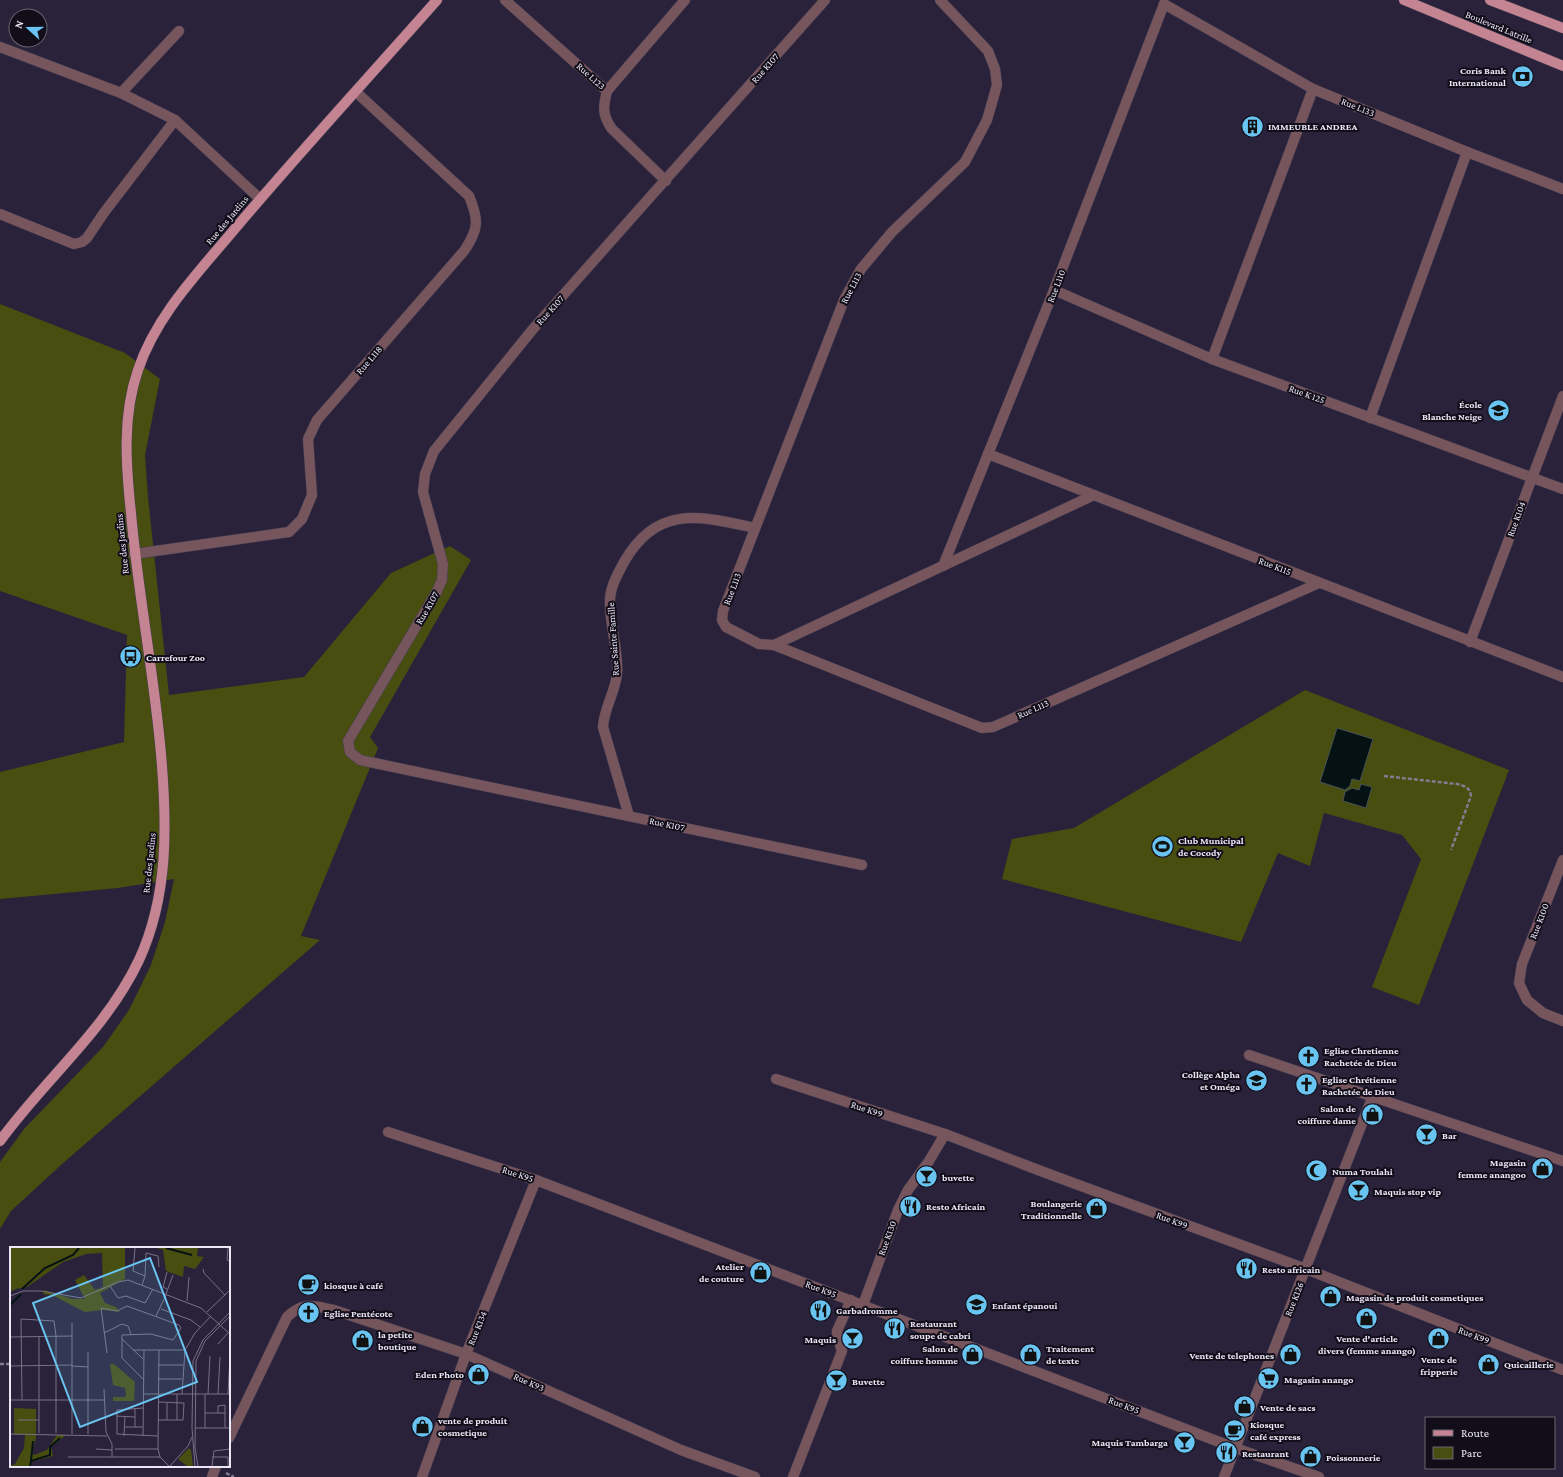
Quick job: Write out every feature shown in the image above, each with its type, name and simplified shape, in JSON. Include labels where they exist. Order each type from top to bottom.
[{"type":"main road","name":"Rue des Jardins","points":[[0,1141],[20,1114],[90,1035],[119,996],[139,958],[154,919],[162,876],[165,838],[164,787],[156,702],[134,554],[127,453],[128,411],[137,372],[152,335],[175,300],[260,199],[437,0]]},
{"type":"main road","name":"Boulevard Latrille","points":[[1404,0],[1563,66]]},
{"type":"main road","points":[[1490,0],[1563,28]]},
{"type":"street","name":"Rue L123","points":[[506,0],[607,91],[603,109],[605,120],[612,129],[666,181]]},
{"type":"street","points":[[607,91],[685,0]]},
{"type":"street","name":"Rue K107","points":[[825,0],[666,181],[533,329],[434,452],[425,474],[423,492],[443,564],[442,580],[436,593],[348,741],[350,752],[360,760],[862,865]]},
{"type":"street","name":"Rue L113","points":[[940,0],[988,51],[995,68],[997,85],[987,120],[965,162],[892,232],[861,269],[844,300],[723,611],[722,620],[726,627],[759,644],[774,645],[970,725],[982,728],[993,727],[1319,583]]},
{"type":"street","name":"Rue L133","points":[[1163,2],[1313,89],[1467,152],[1563,189]]},
{"type":"street","name":"Rue L110","points":[[943,566],[1054,290],[1163,2]]},
{"type":"street","points":[[121,93],[179,30]]},
{"type":"street","points":[[0,47],[121,93],[175,120],[260,199]]},
{"type":"street","points":[[1212,359],[1313,89]]},
{"type":"street","name":"Rue L118","points":[[134,554],[289,532],[302,519],[312,495],[308,439],[317,420],[464,251],[475,235],[477,215],[469,196],[356,92]]},
{"type":"street","points":[[0,214],[74,244],[82,242],[87,238],[103,214],[175,120]]},
{"type":"street","points":[[1370,418],[1467,152]]},
{"type":"street","name":"Rue K 125","points":[[1054,290],[1212,359],[1563,490]]},
{"type":"street","name":"Rue K104","points":[[1470,642],[1563,396]]},
{"type":"street","name":"Rue K115","points":[[988,454],[1563,677]]},
{"type":"street","points":[[774,645],[1094,495]]},
{"type":"street","name":"Rue Sainte Famille","points":[[629,816],[603,727],[604,714],[612,694],[617,674],[610,604],[612,588],[630,551],[643,536],[661,524],[680,518],[707,517],[755,528]]},
{"type":"street","name":"Rue K100","points":[[1563,860],[1522,964],[1519,983],[1527,1000],[1543,1014],[1563,1021]]},
{"type":"street","points":[[1248,1055],[1372,1098],[1563,1161]]},
{"type":"street","name":"Rue K99","points":[[776,1079],[945,1134],[1306,1269],[1563,1370]]},
{"type":"street","name":"Rue K126","points":[[1224,1477],[1372,1098]]},
{"type":"street","name":"Rue K95","points":[[388,1132],[536,1180],[1235,1448],[1319,1477]]},
{"type":"street","name":"Rue K130","points":[[863,1305],[898,1210],[908,1190],[929,1161],[945,1134]]},
{"type":"street","name":"Rue K134","points":[[422,1477],[466,1354],[536,1180]]},
{"type":"street","points":[[793,1477],[842,1351],[837,1336],[837,1331],[852,1300]]},
{"type":"street","name":"Rue K93","points":[[230,1436],[287,1317],[298,1308],[312,1306],[334,1310],[466,1354],[681,1450],[755,1477]]},
{"type":"street","points":[[212,1477],[216,1467]]},
{"type":"path","points":[[1384,776],[1456,784],[1465,786],[1470,791],[1471,796],[1452,850]]},
{"type":"green space","points":[[0,304],[125,353],[160,379],[145,455],[169,695],[304,677],[391,573],[450,546],[471,560],[370,737],[378,748],[301,936],[320,940],[62,1164],[11,1211],[0,1229],[0,1162],[24,1129],[103,1047],[129,1010],[151,965],[165,922],[174,879],[118,888],[0,899],[0,772],[124,742],[127,635],[0,591]]},
{"type":"green space","name":"Club Municipal de Cocody","points":[[1305,690],[1509,770],[1419,1005],[1372,987],[1421,859],[1402,835],[1324,813],[1310,866],[1278,853],[1241,942],[1002,879],[1012,839],[1074,828]]},
{"type":"shaded area","points":[[1337,728],[1373,739],[1360,781],[1352,779],[1350,786],[1345,790],[1320,782]]},
{"type":"shaded area","points":[[1361,784],[1372,787],[1366,808],[1343,801],[1345,792],[1352,788],[1359,790]]},
{"type":"place","name":"Coris Bank International","points":[[1522,76]]},
{"type":"place","name":"IMMEUBLE ANDREA","points":[[1253,126]]},
{"type":"place","name":"École Blanche Neige","points":[[1498,410]]},
{"type":"place","name":"Carrefour Zoo","points":[[131,657]]},
{"type":"place","name":"Club Municipal de Cocody","points":[[1163,846]]},
{"type":"place","name":"Eglise Chretienne Rachetée de Dieu","points":[[1308,1056]]},
{"type":"place","name":"Collège Alpha et Oméga","points":[[1256,1080]]},
{"type":"place","name":"Eglise Chrétienne Rachetée de Dieu","points":[[1306,1085]]},
{"type":"place","name":"Salon de coiffure dame","points":[[1372,1114]]},
{"type":"place","name":"Bar","points":[[1426,1135]]},
{"type":"place","name":"Magasin femme anangoo","points":[[1542,1168]]},
{"type":"place","name":"Numa Toulahi","points":[[1317,1171]]},
{"type":"place","name":"buvette","points":[[927,1177]]},
{"type":"place","name":"Maquis stop vip","points":[[1358,1191]]},
{"type":"place","name":"Resto Africain","points":[[911,1206]]},
{"type":"place","name":"Boulangerie Traditionnelle","points":[[1097,1209]]},
{"type":"place","name":"Resto africain","points":[[1246,1269]]},
{"type":"place","name":"Atelier de couture","points":[[760,1272]]},
{"type":"place","name":"kiosque à café","points":[[308,1285]]},
{"type":"place","name":"Magasin de produit cosmetiques","points":[[1331,1297]]},
{"type":"place","name":"Enfant épanoui","points":[[977,1305]]},
{"type":"place","name":"Garbadromme","points":[[821,1310]]},
{"type":"place","name":"Eglise Pentécote","points":[[309,1313]]},
{"type":"place","name":"Vente d'article divers (femme anango)","points":[[1367,1318]]},
{"type":"place","name":"Restaurant soupe de cabri","points":[[894,1329]]},
{"type":"place","name":"Maquis","points":[[852,1339]]},
{"type":"place","name":"Vente de fripperie","points":[[1439,1339]]},
{"type":"place","name":"la petite boutique","points":[[362,1340]]},
{"type":"place","name":"Salon de coiffure homme","points":[[973,1354]]},
{"type":"place","name":"Traitement de texte","points":[[1030,1354]]},
{"type":"place","name":"Vente de telephones","points":[[1290,1355]]},
{"type":"place","name":"Quicaillerie","points":[[1489,1364]]},
{"type":"place","name":"Eden Photo","points":[[479,1374]]},
{"type":"place","name":"Magasin anango","points":[[1268,1379]]},
{"type":"place","name":"Buvette","points":[[836,1381]]},
{"type":"place","name":"Vente de sacs","points":[[1244,1407]]},
{"type":"place","name":"vente de produit cosmetique","points":[[423,1426]]},
{"type":"place","name":"Kiosque café express","points":[[1235,1430]]},
{"type":"place","name":"Maquis Tambarga","points":[[1184,1442]]},
{"type":"place","name":"Restaurant","points":[[1227,1453]]},
{"type":"place","name":"Poissonnerie","points":[[1311,1457]]}]
